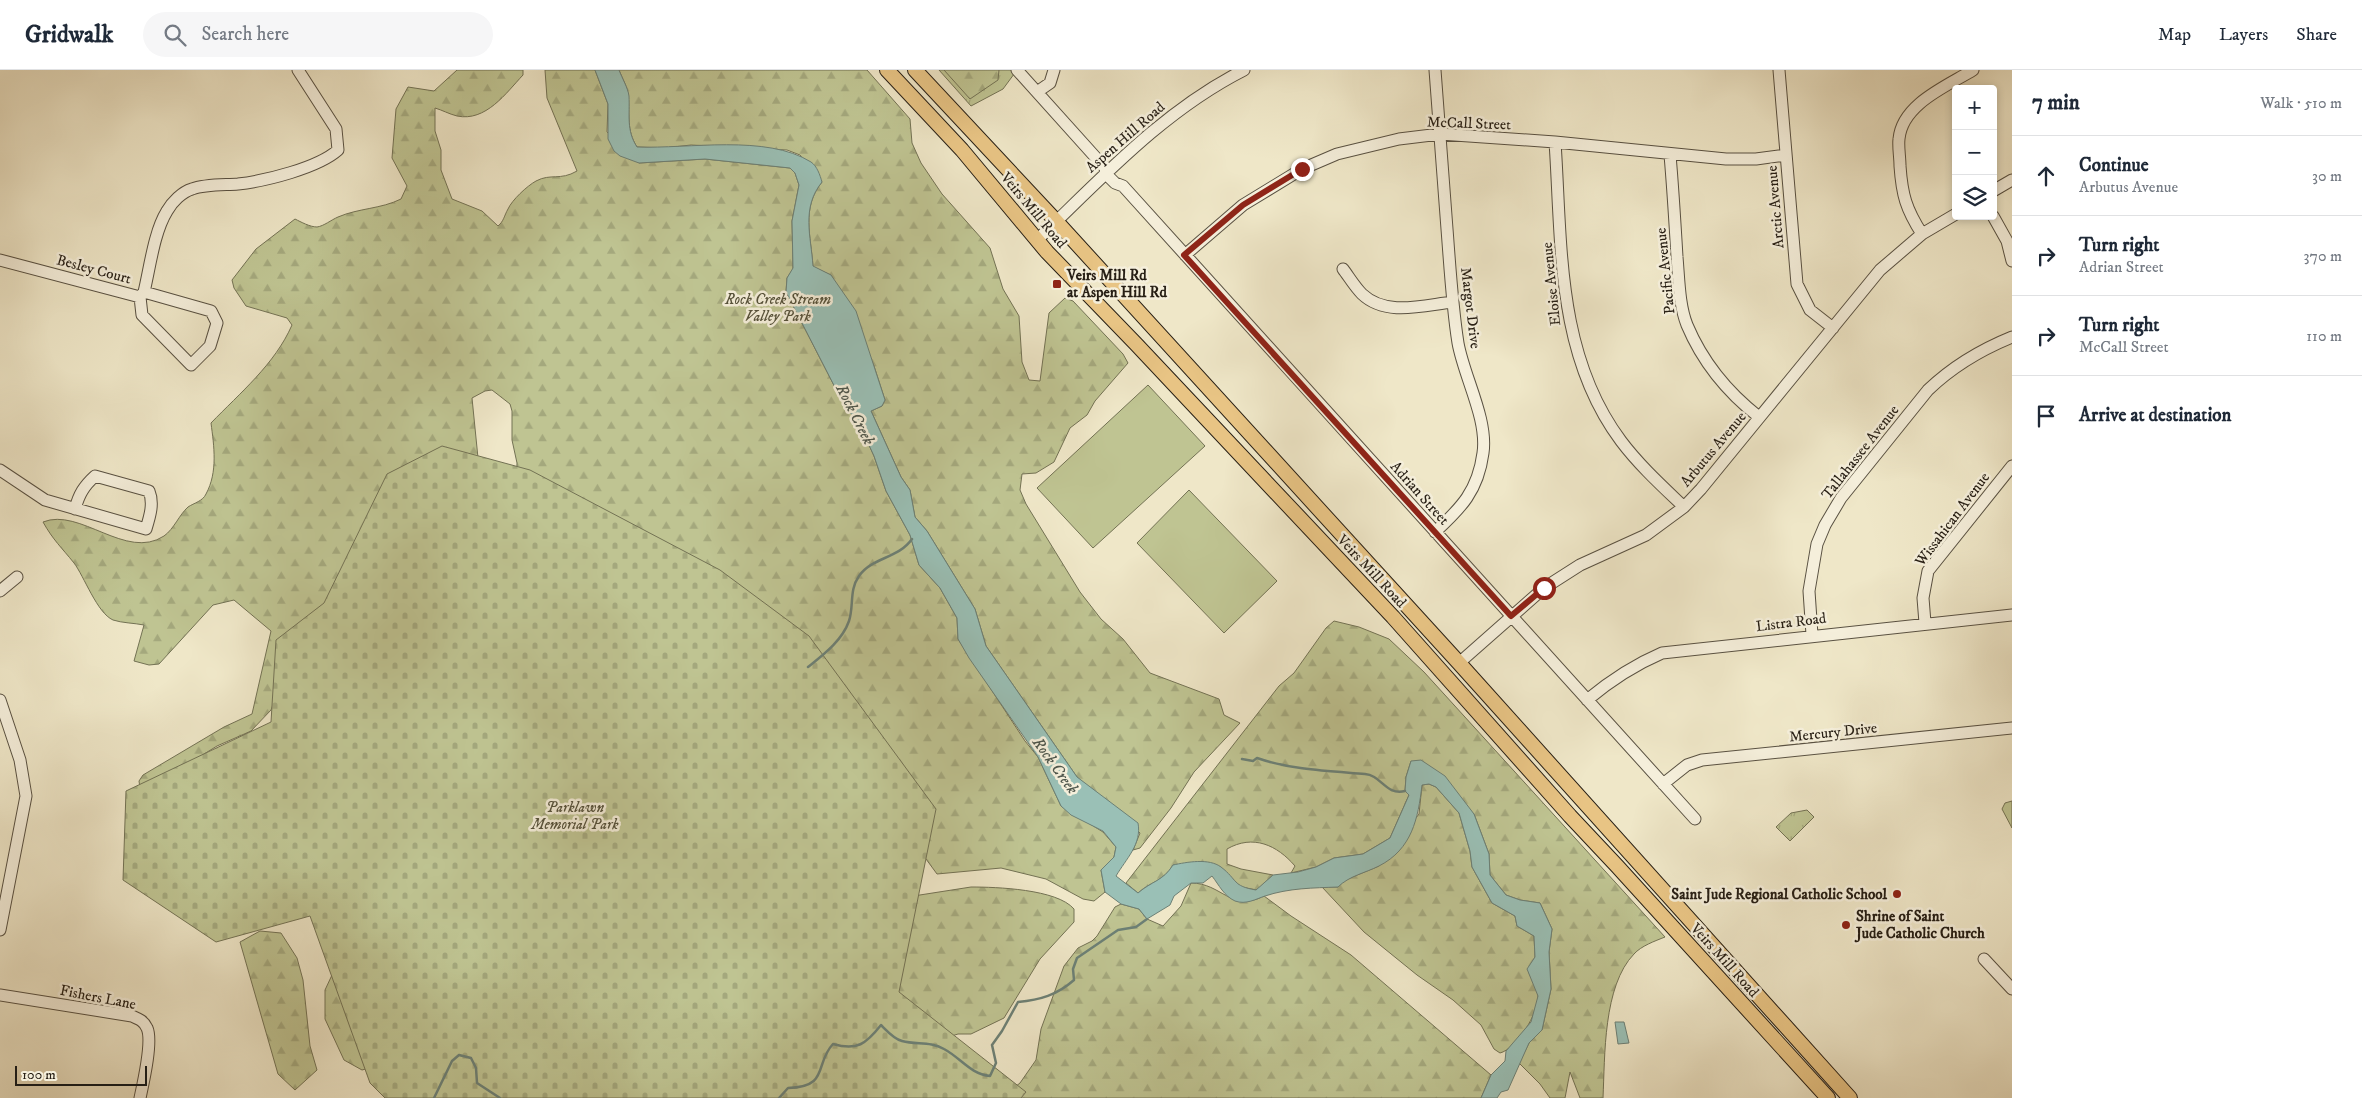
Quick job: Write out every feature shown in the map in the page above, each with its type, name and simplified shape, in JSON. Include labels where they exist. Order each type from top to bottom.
[{"type":"main road","name":"Veirs Mill Road","points":[[887,70],[962,150],[1037,240],[1335,554],[1480,713],[1570,816],[1828,1098]]},
{"type":"main road","name":"Veirs Mill Road","points":[[915,70],[1056,221],[1459,663],[1850,1098]]},
{"type":"main road","points":[[1480,713],[1494,702]]},
{"type":"main road","points":[[1617,866],[1630,854]]},
{"type":"street","points":[[142,294],[161,222],[167,209],[180,195],[193,188],[250,183],[307,167],[328,159],[338,150],[336,129],[298,70]]},
{"type":"street","name":"Adrian Street","points":[[1017,70],[1107,170],[1120,178],[1123,186],[1184,255],[1695,820]]},
{"type":"street","points":[[1037,92],[1050,83],[1054,70]]},
{"type":"street","name":"Aspen Hill Road","points":[[1037,240],[1107,170],[1190,101],[1244,70]]},
{"type":"street","name":"Margot Drive","points":[[1435,70],[1453,302],[1459,345],[1482,428],[1484,451],[1480,472],[1471,494],[1462,507],[1435,532]]},
{"type":"street","name":"Arctic Avenue","points":[[1779,70],[1797,284],[1810,310],[1833,328]]},
{"type":"street","points":[[1922,234],[1908,212],[1902,192],[1899,138],[1903,124],[1917,106],[1972,70]]},
{"type":"street","name":"McCall Street","points":[[1184,255],[1243,205],[1302,169],[1337,154],[1370,144],[1399,139],[1440,134],[1555,142],[1670,155],[1746,159],[1786,155]]},
{"type":"street","name":"Eloise Avenue","points":[[1555,142],[1566,309],[1583,371],[1595,400],[1621,441],[1646,471],[1684,507]]},
{"type":"street","name":"Pacific Avenue","points":[[1670,155],[1680,291],[1687,324],[1701,353],[1718,379],[1736,399],[1759,417]]},
{"type":"street","points":[[1997,189],[2012,180]]},
{"type":"street","name":"Arbutus Avenue","points":[[1459,663],[1544,588],[1580,565],[1646,535],[1684,507],[1880,270],[1922,234],[1952,216]]},
{"type":"street","points":[[1995,220],[2007,241],[2012,261]]},
{"type":"street","name":"Besley Court","points":[[0,260],[142,294],[211,311],[217,323],[210,346],[191,365],[142,315],[142,294]]},
{"type":"street","points":[[1343,269],[1363,294],[1382,306],[1400,308],[1453,302]]},
{"type":"street","name":"Tallahassee Avenue","points":[[1812,635],[1809,592],[1814,562],[1825,525],[1841,498],[1928,390],[1944,375],[1981,350],[2012,337]]},
{"type":"street","name":"Wissahican Avenue","points":[[1925,623],[1923,598],[1928,571],[2012,466]]},
{"type":"street","points":[[0,470],[45,500],[75,509],[146,529],[150,517],[152,498],[149,491],[96,476],[86,484],[79,495],[75,509]]},
{"type":"street","points":[[0,590],[17,577]]},
{"type":"street","name":"Listra Road","points":[[1587,700],[1608,682],[1634,664],[1662,653],[1812,635],[2012,615]]},
{"type":"street","points":[[0,700],[20,760],[26,796],[0,930]]},
{"type":"street","name":"Mercury Drive","points":[[1663,784],[1687,765],[1702,760],[2012,728]]},
{"type":"street","points":[[1984,959],[2012,989]]},
{"type":"street","name":"Fishers Lane","points":[[0,995],[132,1016],[142,1021],[148,1030],[147,1069],[140,1098]]},
{"type":"green space","name":"Rock Creek Stream Valley Park","points":[[457,70],[523,70],[523,75],[502,97],[477,115],[457,116],[435,108],[435,131],[441,150],[441,170],[452,199],[482,211],[498,226],[520,193],[532,183],[546,177],[566,176],[577,171],[547,98],[545,70],[595,70],[608,104],[607,132],[639,163],[705,159],[790,168],[795,173],[799,185],[792,221],[793,269],[787,278],[786,292],[841,399],[862,430],[874,456],[886,491],[910,535],[919,565],[940,588],[957,618],[958,639],[1025,741],[1038,757],[1061,806],[1103,832],[1116,847],[1114,857],[1101,870],[1105,892],[1094,901],[1083,899],[1046,879],[1001,868],[937,874],[915,844],[516,498],[517,463],[512,440],[512,411],[510,404],[492,390],[485,391],[472,398],[480,478],[283,679],[271,710],[251,731],[217,746],[154,785],[140,788],[139,781],[143,775],[224,727],[252,714],[271,631],[234,600],[213,605],[159,664],[149,665],[134,661],[144,625],[117,621],[107,616],[96,602],[74,563],[43,522],[57,519],[72,521],[119,539],[149,542],[164,536],[171,530],[188,507],[203,498],[210,486],[214,468],[211,423],[267,365],[292,325],[287,318],[246,306],[234,288],[232,280],[256,249],[295,219],[317,227],[346,214],[386,205],[401,199],[407,186],[392,158],[396,109],[408,87],[434,91]]},
{"type":"green space","points":[[619,70],[867,70],[910,119],[912,143],[921,163],[942,194],[990,248],[1003,289],[1019,316],[1022,362],[1029,380],[1040,381],[1049,313],[1065,298],[1073,301],[1123,354],[1128,363],[1095,401],[1087,415],[1070,428],[1054,462],[1036,473],[1022,474],[1020,490],[1026,504],[1080,592],[1101,619],[1123,639],[1150,673],[1219,699],[1224,715],[1240,723],[1194,772],[1171,808],[1140,848],[1133,850],[1140,833],[1077,777],[986,646],[975,609],[927,531],[915,517],[910,490],[901,477],[871,411],[882,406],[885,400],[874,366],[831,275],[813,267],[809,233],[809,212],[811,202],[822,182],[800,155],[787,150],[691,145],[664,148],[637,147],[631,135],[627,90]]},
{"type":"green space","points":[[939,70],[1017,70],[1003,89],[971,106]]},
{"type":"green space","points":[[944,70],[999,70],[998,80],[970,99]]},
{"type":"green space","points":[[1148,385],[1205,446],[1093,548],[1037,488]]},
{"type":"green space","name":"Parklawn Memorial Park","points":[[442,446],[530,470],[720,570],[809,636],[936,809],[899,992],[1026,1092],[1021,1098],[385,1098],[370,1083],[310,916],[216,942],[123,880],[126,791],[271,722],[276,640],[324,603],[387,474]]},
{"type":"green space","points":[[1189,490],[1277,581],[1224,633],[1137,543]]},
{"type":"green space","points":[[1334,621],[1359,627],[1389,639],[1424,672],[1665,937],[1637,951],[1624,968],[1616,984],[1608,1022],[1603,1098],[1580,1098],[1570,1072],[1565,1098],[1550,1098],[1540,1084],[1519,1063],[1529,1043],[1542,1030],[1551,989],[1549,952],[1552,929],[1540,903],[1520,900],[1506,895],[1490,875],[1489,854],[1474,814],[1411,761],[1406,777],[1405,791],[1409,795],[1390,838],[1363,854],[1334,858],[1316,867],[1291,873],[1295,866],[1280,852],[1264,844],[1246,842],[1227,849],[1227,864],[1241,869],[1273,875],[1257,890],[1241,887],[1219,866],[1173,865],[1165,875],[1138,893],[1126,883],[1279,686],[1294,673],[1326,628]]},
{"type":"green space","points":[[1429,784],[1436,787],[1459,813],[1470,851],[1472,867],[1492,903],[1515,916],[1517,926],[1534,936],[1535,957],[1528,970],[1538,996],[1535,1012],[1519,1038],[1513,1045],[1500,1053],[1494,1049],[1481,1025],[1453,1000],[1417,975],[1364,932],[1322,887],[1338,887],[1345,880],[1379,866],[1419,814],[1422,785]]},
{"type":"green space","points":[[2012,801],[2012,828],[2002,809],[2005,803]]},
{"type":"green space","points":[[1807,810],[1814,817],[1790,841],[1776,827],[1791,813]]},
{"type":"green space","points":[[1191,883],[1211,887],[1227,896],[1243,901],[1264,896],[1351,955],[1491,1075],[1481,1098],[1001,1098],[1020,1083],[1036,1060],[1041,1029],[1064,966],[1078,948],[1092,941],[1097,936],[1115,907],[1121,904],[1139,909],[1147,919],[1163,926],[1181,906]]},
{"type":"green space","points":[[971,887],[1026,890],[1041,893],[1066,902],[1074,909],[1074,922],[1040,959],[1004,1018],[971,1034],[958,1034],[762,1098],[907,897]]},
{"type":"green space","points":[[260,931],[281,933],[297,958],[303,980],[310,1046],[317,1070],[295,1090],[278,1074],[240,942]]},
{"type":"green space","points":[[332,975],[384,1064],[362,1070],[344,1060],[325,1019],[325,990]]},
{"type":"water","name":"Rock Creek","points":[[595,70],[619,70],[629,96],[631,135],[637,147],[750,145],[793,153],[811,162],[817,168],[822,182],[811,202],[809,212],[809,233],[813,266],[831,275],[856,311],[885,400],[882,406],[871,411],[901,477],[910,490],[915,517],[927,531],[975,609],[986,646],[1077,777],[1138,823],[1138,838],[1116,876],[1138,893],[1161,878],[1173,865],[1191,862],[1210,862],[1221,867],[1243,887],[1256,890],[1273,875],[1298,872],[1316,867],[1334,858],[1363,854],[1390,838],[1409,795],[1405,791],[1406,777],[1411,761],[1421,760],[1445,776],[1474,814],[1489,854],[1490,875],[1506,895],[1520,900],[1540,903],[1552,929],[1549,952],[1551,989],[1542,1030],[1529,1043],[1508,1090],[1501,1092],[1497,1098],[1481,1098],[1491,1075],[1505,1061],[1506,1051],[1531,1022],[1538,996],[1527,969],[1535,957],[1534,936],[1517,926],[1515,916],[1492,903],[1472,867],[1470,851],[1459,813],[1436,787],[1429,784],[1422,785],[1415,821],[1406,842],[1399,851],[1379,866],[1352,877],[1338,887],[1292,890],[1274,893],[1251,901],[1239,902],[1228,896],[1212,876],[1203,883],[1191,883],[1174,896],[1170,905],[1147,919],[1139,909],[1121,904],[1105,892],[1101,870],[1114,857],[1116,847],[1103,831],[1071,815],[1061,806],[1038,757],[969,658],[958,639],[957,618],[940,588],[919,565],[910,535],[886,491],[874,456],[862,430],[841,399],[786,292],[787,278],[793,268],[792,221],[799,185],[795,173],[790,168],[705,159],[639,163],[620,156],[614,151],[608,139],[608,104]]},
{"type":"water","points":[[1615,1022],[1624,1022],[1629,1043],[1618,1044]]},
{"type":"waterway","points":[[808,667],[831,647],[846,628],[849,621],[854,587],[859,576],[871,565],[900,551],[912,539]]},
{"type":"waterway","points":[[1242,759],[1253,761],[1257,758],[1297,768],[1371,775],[1393,791],[1405,791]]},
{"type":"waterway","points":[[779,1098],[788,1088],[801,1087],[810,1084],[816,1079],[827,1052],[833,1044],[849,1047],[855,1046],[871,1037],[881,1025],[899,1040],[939,1047],[977,1072],[990,1076],[996,1063],[992,1045],[1018,1002],[1034,1000],[1055,993],[1074,980],[1073,969],[1077,958],[1118,930],[1136,927],[1147,919]]},
{"type":"waterway","points":[[434,1098],[452,1061],[459,1055],[471,1058],[476,1068],[477,1083],[500,1098]]},
{"type":"place","name":"Veirs Mill Rd at Aspen Hill Rd","points":[[1057,284]]},
{"type":"place","name":"Saint Jude Regional Catholic School","points":[[1897,894]]},
{"type":"place","name":"Shrine of Saint Jude Catholic Church","points":[[1846,925]]},
{"type":"route","points":[[1302,169],[1243,205],[1184,255],[1511,616],[1544,588]]}]
